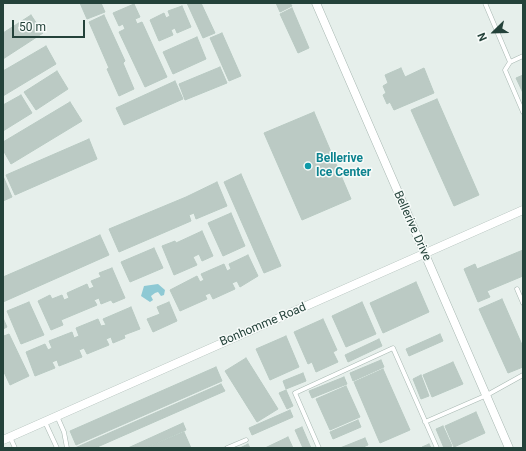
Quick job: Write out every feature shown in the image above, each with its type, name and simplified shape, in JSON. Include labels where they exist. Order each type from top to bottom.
[{"type":"street","name":"Bellerive Drive","points":[[316,3],[424,254],[510,448]]},
{"type":"street","name":"Bonhomme Road","points":[[6,438],[523,210]]},
{"type":"lane","points":[[485,3],[510,62]]},
{"type":"lane","points":[[523,56],[510,62],[505,70],[523,112]]},
{"type":"lane","points":[[517,290],[523,303]]},
{"type":"lane","points":[[318,448],[295,392],[393,348],[437,448]]},
{"type":"lane","points":[[425,422],[487,395],[523,375]]},
{"type":"lane","points":[[57,416],[64,432],[67,448]]},
{"type":"lane","points":[[45,421],[58,448]]},
{"type":"lane","points":[[6,438],[15,448]]},
{"type":"lane","points":[[227,448],[246,440]]},
{"type":"water","points":[[158,284],[165,290],[164,295],[161,296],[158,292],[155,293],[151,296],[153,300],[150,302],[141,296],[144,286]]},
{"type":"building","points":[[80,3],[101,3],[105,12],[87,19]]},
{"type":"building","points":[[187,3],[201,3],[215,33],[203,38]]},
{"type":"building","points":[[276,3],[290,3],[292,6],[280,12]]},
{"type":"building","points":[[134,4],[140,17],[135,19],[137,24],[142,22],[167,77],[145,87],[119,32],[125,29],[123,24],[119,26],[113,13]]},
{"type":"building","points":[[182,6],[191,27],[177,33],[175,28],[171,30],[173,35],[159,41],[150,20],[164,13],[166,18],[170,16],[168,11]]},
{"type":"building","points":[[292,8],[309,48],[298,53],[280,14]]},
{"type":"building","points":[[31,15],[43,33],[3,59],[3,33]]},
{"type":"building","points":[[104,15],[125,61],[123,63],[134,89],[119,96],[107,69],[109,68],[89,22]]},
{"type":"building","points":[[222,33],[241,76],[229,81],[210,38]]},
{"type":"building","points":[[197,37],[206,59],[173,74],[163,52]]},
{"type":"building","points":[[46,46],[56,64],[3,96],[3,71]]},
{"type":"building","points":[[220,67],[227,83],[185,100],[179,84]]},
{"type":"building","points":[[401,68],[405,77],[424,68],[434,93],[394,110],[390,102],[387,104],[383,95],[386,93],[383,86],[388,83],[385,75]]},
{"type":"building","points":[[57,71],[68,89],[36,110],[24,92]]},
{"type":"building","points":[[523,75],[523,93],[516,78]]},
{"type":"building","points":[[175,81],[183,99],[124,125],[116,108]]},
{"type":"building","points":[[21,95],[32,113],[3,131],[3,105]]},
{"type":"building","points":[[437,99],[479,195],[454,206],[411,110]]},
{"type":"building","points":[[70,102],[82,121],[11,164],[3,150],[3,142]]},
{"type":"building","name":"Bellerive Ice Center","points":[[314,112],[351,199],[302,220],[264,133]]},
{"type":"building","points":[[89,139],[97,159],[15,195],[6,175]]},
{"type":"building","points":[[241,174],[281,266],[264,273],[224,182]]},
{"type":"building","points":[[3,176],[12,197],[3,201]]},
{"type":"building","points":[[217,182],[227,206],[196,219],[194,213],[189,215],[191,221],[119,252],[109,229],[186,197]]},
{"type":"building","points":[[231,213],[245,246],[223,256],[208,223]]},
{"type":"building","points":[[202,231],[213,256],[202,261],[199,254],[193,257],[197,265],[174,275],[162,246],[175,241],[176,243]]},
{"type":"building","points":[[100,235],[109,255],[3,302],[3,277]]},
{"type":"building","points":[[154,248],[163,268],[130,282],[121,262]]},
{"type":"building","points":[[523,250],[523,276],[487,291],[490,297],[478,302],[464,269],[475,264],[477,269]]},
{"type":"building","points":[[248,255],[258,276],[240,287],[237,281],[232,283],[235,289],[213,299],[210,293],[205,295],[207,299],[180,311],[170,290],[197,276],[200,282],[204,280],[201,274],[224,264],[227,271],[231,269],[229,264]]},
{"type":"building","points":[[112,268],[125,298],[113,303],[111,300],[101,304],[99,298],[94,300],[97,305],[61,320],[63,325],[51,330],[38,301],[50,295],[52,299],[62,295],[64,300],[69,298],[67,293],[87,284],[89,289],[94,287],[91,281],[101,277],[99,273]]},
{"type":"building","points":[[416,282],[429,312],[383,333],[370,303]]},
{"type":"building","points":[[502,299],[523,347],[523,367],[508,373],[479,309]]},
{"type":"building","points":[[29,302],[44,335],[21,344],[7,311]]},
{"type":"building","points":[[169,302],[177,321],[153,332],[147,319],[160,314],[157,307]]},
{"type":"building","points":[[362,302],[376,334],[346,347],[332,316]]},
{"type":"building","points":[[131,307],[140,329],[124,335],[125,338],[113,343],[111,337],[106,339],[109,345],[87,354],[84,348],[79,350],[82,357],[59,366],[57,360],[52,362],[55,368],[35,376],[26,352],[45,344],[48,350],[52,348],[49,341],[72,332],[74,338],[79,336],[76,328],[98,319],[101,326],[106,325],[103,319]]},
{"type":"building","points":[[3,318],[7,327],[3,329]]},
{"type":"building","points":[[323,319],[337,350],[333,352],[338,362],[316,372],[312,362],[308,364],[294,332]]},
{"type":"building","points":[[3,333],[4,336],[9,334],[29,376],[10,385],[3,370]]},
{"type":"building","points":[[440,334],[443,341],[409,356],[406,349]]},
{"type":"building","points":[[286,336],[299,367],[270,380],[256,349]]},
{"type":"building","points":[[379,339],[382,346],[348,362],[345,355]]},
{"type":"building","points":[[246,358],[278,409],[257,422],[225,371]]},
{"type":"building","points":[[381,360],[384,367],[353,381],[350,373]]},
{"type":"building","points":[[453,362],[463,384],[432,397],[423,375]]},
{"type":"building","points":[[216,367],[222,381],[76,445],[70,431]]},
{"type":"building","points":[[383,369],[410,430],[380,443],[354,382]]},
{"type":"building","points":[[303,373],[306,381],[286,389],[283,381]]},
{"type":"building","points":[[421,375],[429,396],[421,399],[413,379]]},
{"type":"building","points":[[344,377],[347,384],[312,398],[309,391]]},
{"type":"building","points":[[221,384],[225,391],[95,448],[75,448]]},
{"type":"building","points":[[346,386],[360,417],[330,430],[316,399]]},
{"type":"building","points":[[286,390],[293,406],[287,409],[279,393]]},
{"type":"building","points":[[290,410],[293,417],[252,435],[249,428]]},
{"type":"building","points":[[476,412],[485,433],[454,447],[445,426]]},
{"type":"building","points":[[358,420],[361,427],[333,439],[330,432]]},
{"type":"building","points":[[183,423],[186,430],[145,448],[128,448]]},
{"type":"building","points":[[443,426],[452,446],[447,448],[444,448],[436,429]]},
{"type":"building","points":[[302,427],[311,448],[303,448],[295,430]]},
{"type":"building","points":[[184,432],[191,448],[146,448]]},
{"type":"building","points":[[288,437],[293,448],[265,448]]},
{"type":"building","points":[[365,438],[368,445],[361,448],[340,448]]},
{"type":"building","points":[[248,444],[250,448],[240,448]]},
{"type":"building","points":[[429,444],[431,448],[422,448],[422,447]]},
{"type":"place","name":"Bellerive Ice Center","points":[[308,166]]}]
